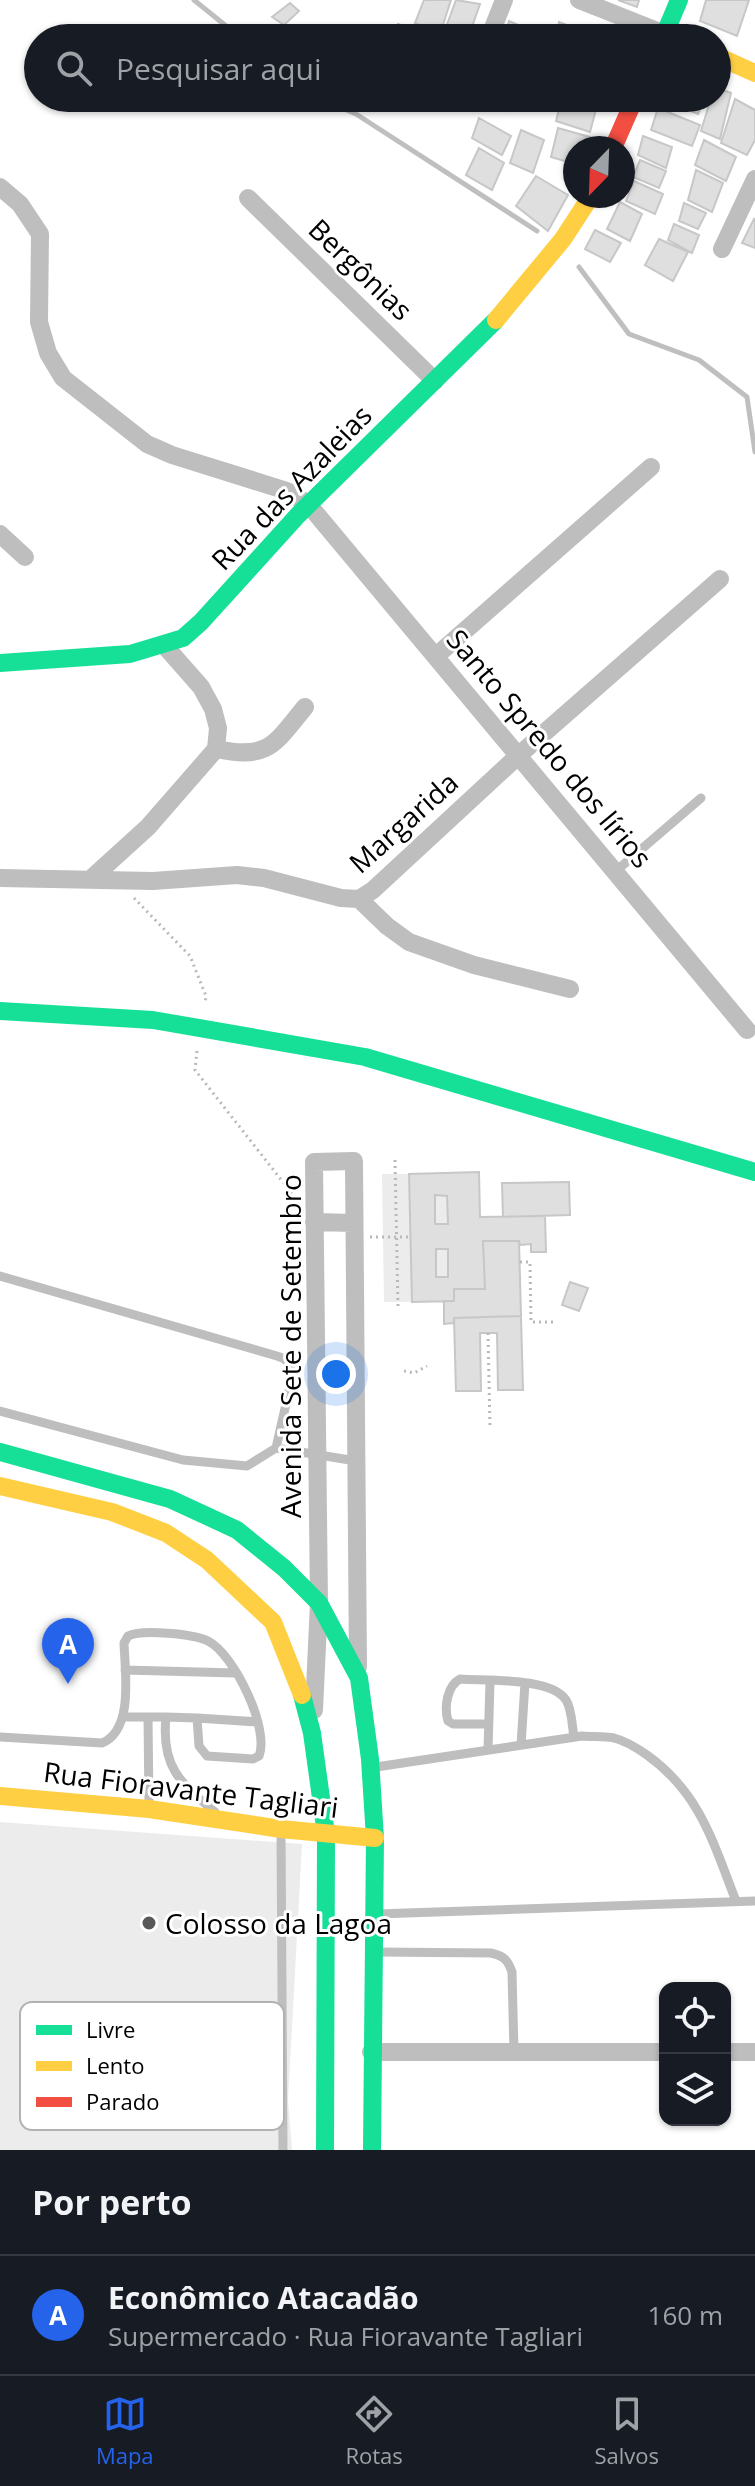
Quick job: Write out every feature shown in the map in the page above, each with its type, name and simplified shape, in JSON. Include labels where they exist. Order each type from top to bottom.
[{"type":"main road","points":[[672,24],[679,0]]},
{"type":"main road","points":[[731,62],[755,73]]},
{"type":"main road","points":[[618,136],[629,112]]},
{"type":"main road","name":"Rua das Azaleias","points":[[0,663],[130,654],[183,638],[308,504],[519,295],[565,238],[584,208]]},
{"type":"main road","points":[[1,1012],[153,1020],[365,1057],[755,1172]]},
{"type":"main road","name":"Avenida Sete de Setembro","points":[[0,1452],[170,1499],[237,1530],[284,1568],[319,1603],[359,1678],[375,1838],[373,1952],[325,2150]]},
{"type":"main road","name":"Avenida Sete de Setembro","points":[[0,1486],[112,1512],[166,1533],[207,1560],[273,1622],[299,1686],[312,1733],[326,1834],[348,2052],[372,2150]]},
{"type":"main road","name":"Rua Fioravante Tagliari","points":[[0,1796],[149,1809],[281,1829],[375,1838]]},
{"type":"street","points":[[495,24],[504,0]]},
{"type":"street","points":[[579,0],[637,24]]},
{"type":"street","points":[[722,249],[755,179]]},
{"type":"street","points":[[0,187],[20,204],[40,234],[39,322],[48,353],[63,378],[147,444],[172,455],[287,491],[308,504]]},
{"type":"street","name":"Bergônias","points":[[248,198],[435,381]]},
{"type":"street","points":[[436,656],[651,467]]},
{"type":"street","name":"Santo Spredo dos lírios","points":[[308,504],[747,1030]]},
{"type":"street","points":[[0,534],[25,557]]},
{"type":"street","name":"Margarida","points":[[0,878],[93,877],[122,880],[237,875],[264,878],[341,898],[359,899],[373,890],[519,755],[720,579]]},
{"type":"street","points":[[93,877],[148,827],[216,749],[218,728],[213,709],[201,687],[164,645]]},
{"type":"street","points":[[216,749],[243,755],[260,752],[279,740],[305,707]]},
{"type":"street","points":[[359,899],[409,942],[474,965],[570,989]]},
{"type":"street","name":"Avenida Sete de Setembro","points":[[312,1733],[319,1603],[314,1162],[354,1161],[359,1678]]},
{"type":"street","points":[[314,1222],[354,1230]]},
{"type":"street","points":[[348,2052],[659,2052]]},
{"type":"street","points":[[731,2052],[755,2052]]},
{"type":"lane","points":[[616,871],[701,798]]},
{"type":"lane","points":[[0,1276],[285,1359],[293,1373],[276,1448]]},
{"type":"lane","points":[[0,1411],[183,1460],[247,1466],[276,1448],[356,1461]]},
{"type":"lane","points":[[0,1737],[102,1743],[112,1739],[123,1717],[124,1643],[128,1636],[138,1632],[194,1636],[210,1642],[224,1655],[258,1722],[262,1736],[259,1756],[253,1759],[207,1756],[199,1746],[197,1718]]},
{"type":"lane","points":[[125,1670],[235,1673]]},
{"type":"lane","points":[[489,1724],[453,1724],[448,1721],[446,1715],[453,1683],[460,1679],[542,1685],[567,1701],[574,1737]]},
{"type":"lane","points":[[488,1750],[490,1682]]},
{"type":"lane","points":[[521,1745],[525,1683]]},
{"type":"lane","points":[[123,1717],[258,1722]]},
{"type":"lane","points":[[148,1717],[149,1809]]},
{"type":"lane","points":[[166,1717],[165,1748],[173,1770],[182,1783],[224,1819]]},
{"type":"lane","points":[[370,1767],[574,1737],[615,1738],[636,1747],[664,1767],[685,1789],[708,1830],[736,1901]]},
{"type":"lane","points":[[281,1829],[282,2002]]},
{"type":"lane","points":[[373,1914],[755,1901]]},
{"type":"lane","points":[[373,1952],[491,1953],[503,1956],[509,1961],[512,1972],[514,2052]]},
{"type":"lane","points":[[283,2130],[283,2150]]},
{"type":"path","points":[[122,880],[138,904],[190,956],[206,996]]},
{"type":"path","points":[[195,1070],[314,1222]]},
{"type":"path","points":[[395,1160],[398,1307]]},
{"type":"path","points":[[354,1230],[410,1237]]},
{"type":"path","points":[[520,1262],[530,1262],[531,1322],[553,1322]]},
{"type":"path","points":[[488,1333],[490,1429]]},
{"type":"path","points":[[404,1371],[414,1373],[427,1366]]},
{"type":"shaded area","points":[[382,1174],[409,1174],[412,1302],[384,1302]]},
{"type":"shaded area","points":[[435,1195],[447,1196],[448,1224],[435,1224]]},
{"type":"shaded area","points":[[436,1249],[448,1249],[448,1277],[436,1277]]},
{"type":"shaded area","name":"Colosso da Lagoa","points":[[0,1822],[302,1844],[288,2100],[292,2150],[0,2150]]},
{"type":"building","points":[[424,0],[451,0],[443,24],[415,23]]},
{"type":"building","points":[[456,0],[480,4],[473,24],[447,24]]},
{"type":"building","points":[[618,0],[639,0],[637,7]]},
{"type":"building","points":[[706,0],[749,0],[737,36],[731,34],[731,24],[700,21]]},
{"type":"building","points":[[290,3],[299,11],[285,24],[272,17]]},
{"type":"building","points":[[735,99],[755,110],[755,140],[747,155],[721,143]]},
{"type":"building","points":[[558,112],[595,112],[590,132],[556,121]]},
{"type":"building","points":[[657,112],[668,112],[700,125],[692,146],[651,130]]},
{"type":"building","points":[[707,112],[726,112],[720,139],[701,131]]},
{"type":"building","points":[[479,118],[511,136],[502,155],[472,138]]},
{"type":"building","points":[[558,128],[586,136],[563,136],[563,160],[551,157]]},
{"type":"building","points":[[521,130],[544,140],[533,173],[510,163]]},
{"type":"building","points":[[643,136],[672,147],[666,168],[638,155]]},
{"type":"building","points":[[704,140],[736,157],[726,181],[695,165]]},
{"type":"building","points":[[479,148],[504,163],[492,190],[466,175]]},
{"type":"building","points":[[640,160],[666,171],[659,188],[635,178]]},
{"type":"building","points":[[696,170],[723,183],[712,212],[688,200]]},
{"type":"building","points":[[536,176],[563,192],[563,204],[548,231],[516,206]]},
{"type":"building","points":[[635,181],[663,194],[655,214],[635,205]]},
{"type":"building","points":[[684,203],[706,213],[698,229],[679,221]]},
{"type":"building","points":[[617,208],[631,208],[642,214],[630,241],[607,229]]},
{"type":"building","points":[[755,220],[755,248],[742,243]]},
{"type":"building","points":[[674,224],[699,235],[692,253],[668,240]]},
{"type":"building","points":[[595,230],[621,243],[610,262],[585,249]]},
{"type":"building","points":[[659,239],[688,252],[673,281],[645,265]]},
{"type":"building","points":[[479,1172],[480,1217],[545,1216],[546,1252],[531,1252],[531,1244],[520,1245],[519,1241],[483,1241],[485,1289],[454,1289],[454,1301],[412,1302],[409,1174]],"holes":[[[435,1195],[447,1196],[448,1224],[435,1224]],[[436,1249],[448,1249],[448,1277],[436,1277]]]},
{"type":"building","points":[[569,1182],[570,1215],[503,1217],[502,1183]]},
{"type":"building","points":[[483,1241],[519,1241],[521,1316],[454,1318],[454,1323],[444,1324],[444,1301],[454,1301],[454,1289],[485,1289]]},
{"type":"building","points":[[570,1282],[588,1288],[579,1311],[562,1305]]},
{"type":"building","points":[[521,1316],[523,1390],[498,1390],[497,1333],[480,1333],[481,1391],[456,1391],[454,1318]]},
{"type":"waterway","points":[[194,0],[224,24]]},
{"type":"waterway","points":[[351,112],[537,231]]},
{"type":"waterway","points":[[579,267],[629,334],[699,360],[747,397],[755,452]]},
{"type":"traffic: fast","points":[[669,24],[679,0]]},
{"type":"traffic: fast","points":[[0,663],[130,654],[183,638],[298,515],[496,320]]},
{"type":"traffic: fast","points":[[0,1011],[153,1020],[365,1057],[755,1172]]},
{"type":"traffic: fast","points":[[0,1452],[170,1499],[237,1530],[284,1568],[319,1603],[359,1678],[370,1759],[375,1838],[372,2150]]},
{"type":"traffic: fast","points":[[302,1695],[312,1733],[326,1834],[325,2150]]},
{"type":"traffic: slow","points":[[731,62],[755,73]]},
{"type":"traffic: slow","points":[[496,320],[563,239],[583,208]]},
{"type":"traffic: slow","points":[[0,1486],[112,1512],[166,1533],[207,1560],[273,1622],[302,1695]]},
{"type":"traffic: slow","points":[[0,1796],[149,1809],[281,1829],[375,1838]]},
{"type":"traffic: jam","points":[[618,136],[629,112]]},
{"type":"place","name":"Econômico Atacadão","points":[[68,1684]]},
{"type":"place","name":"Colosso da Lagoa","points":[[149,1923]]}]
